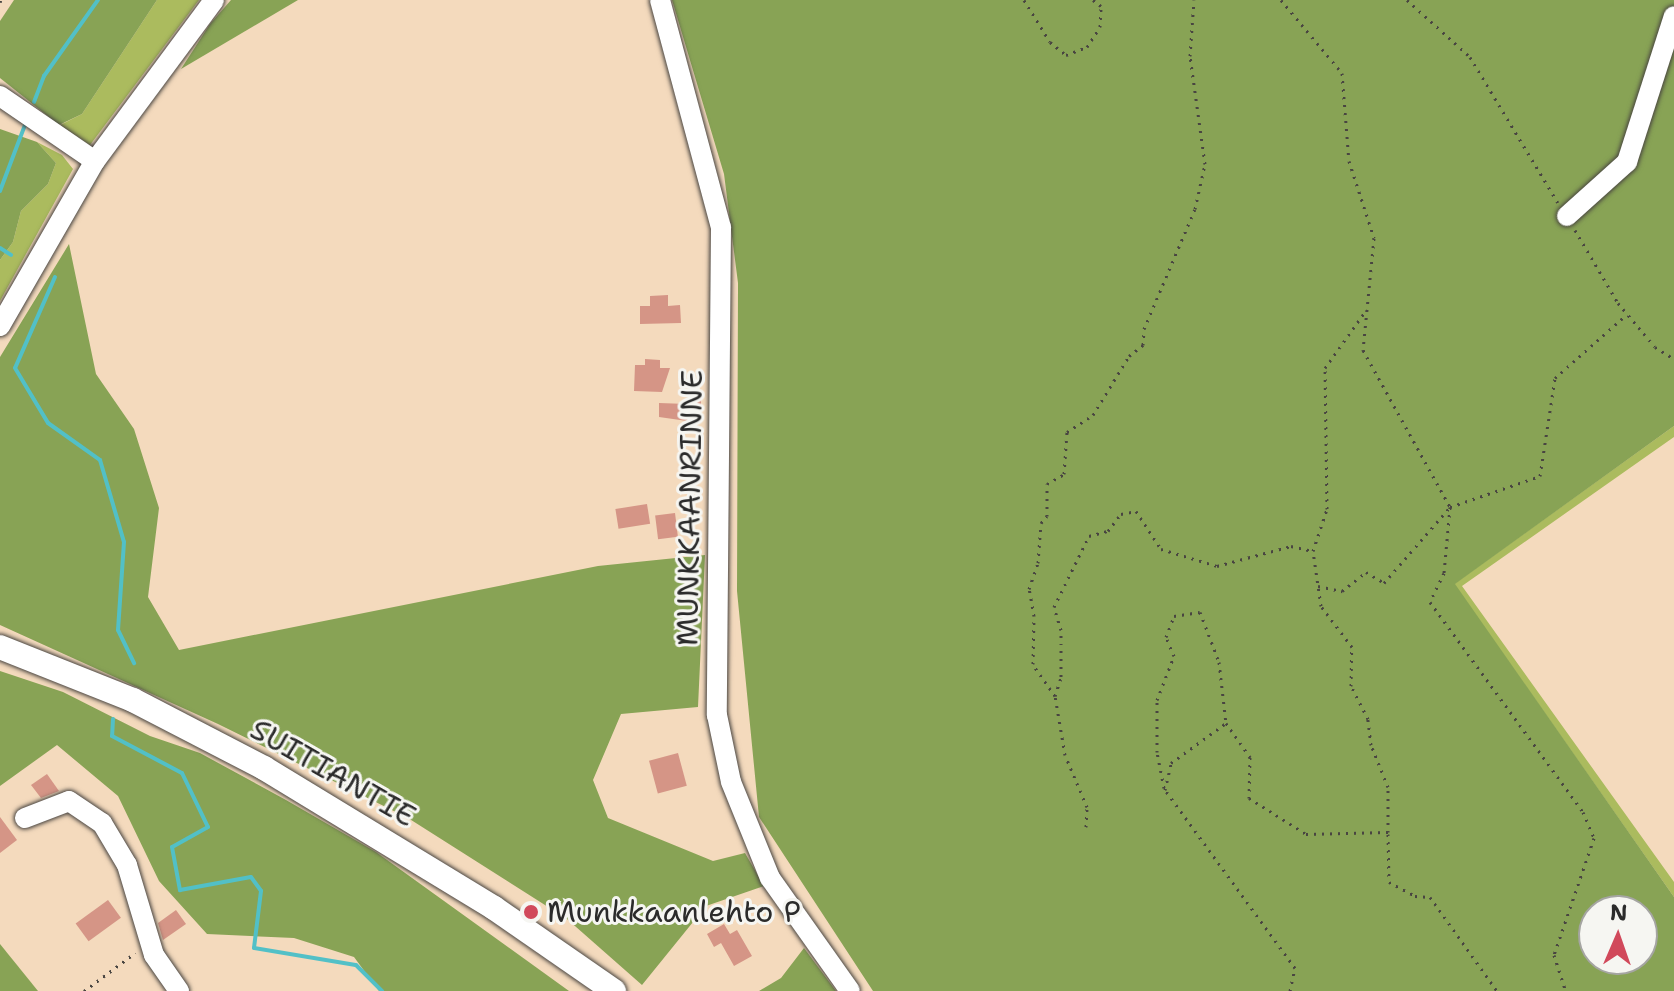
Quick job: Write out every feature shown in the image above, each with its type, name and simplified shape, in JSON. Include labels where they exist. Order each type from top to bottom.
[{"type":"main road","name":"SUITIANTIE","points":[[0,647],[133,700],[264,768],[494,908],[614,991]]},
{"type":"street","points":[[0,326],[95,161],[214,0]]},
{"type":"street","name":"MUNKKAANRINNE","points":[[660,0],[713,186],[722,239],[717,715],[731,782],[770,878],[850,991]]},
{"type":"street","points":[[1567,216],[1627,162],[1674,16]]},
{"type":"street","points":[[0,96],[95,161]]},
{"type":"street","points":[[25,818],[69,801],[102,823],[127,865],[154,955],[179,991]]},
{"type":"path","points":[[1024,0],[1050,42],[1066,55],[1087,47],[1100,27],[1101,6],[1093,0]]},
{"type":"path","points":[[1086,827],[1087,807],[1065,755],[1055,696],[1033,664],[1034,616],[1029,589],[1038,563],[1041,523],[1047,516],[1047,484],[1064,474],[1067,432],[1093,415],[1129,356],[1143,345],[1144,329],[1195,209],[1205,164],[1190,56],[1194,0]]},
{"type":"path","points":[[1281,0],[1342,73],[1349,161],[1374,238],[1366,359],[1450,507],[1444,573],[1430,602],[1583,812],[1594,838],[1554,955],[1566,991]]},
{"type":"path","points":[[1407,0],[1470,57],[1627,314],[1655,347],[1674,359]]},
{"type":"path","points":[[1367,309],[1325,368],[1327,509],[1313,551],[1321,606],[1352,647],[1351,686],[1368,719],[1371,745],[1388,787],[1389,882],[1415,896],[1430,897],[1497,991]]},
{"type":"path","points":[[1318,586],[1342,591],[1366,572],[1384,583],[1450,507],[1540,476],[1555,378],[1627,314]]},
{"type":"path","points":[[1055,696],[1061,677],[1061,646],[1054,607],[1089,536],[1108,531],[1121,514],[1136,511],[1161,549],[1217,566],[1291,546],[1313,551]]},
{"type":"path","points":[[1290,991],[1295,968],[1165,790],[1157,752],[1157,700],[1174,656],[1166,637],[1174,616],[1200,612],[1219,662],[1226,723],[1250,757],[1249,798],[1306,834],[1388,832]]},
{"type":"path","points":[[1165,790],[1171,763],[1226,723]]},
{"type":"path","points":[[84,991],[137,952],[154,955]]},
{"type":"green space","points":[[14,0],[157,0],[82,114],[59,125],[0,78],[0,21]]},
{"type":"green space","points":[[157,0],[199,0],[90,145],[60,125],[82,114]]},
{"type":"green space","points":[[231,0],[298,0],[181,69],[210,24]]},
{"type":"green space","points":[[672,0],[1674,0],[1674,426],[1455,584],[1674,897],[1674,991],[873,991],[759,817],[737,591],[738,283],[724,174]]},
{"type":"green space","points":[[0,129],[37,142],[56,163],[48,184],[21,211],[13,242],[0,260]]},
{"type":"green space","points":[[37,142],[62,155],[73,169],[0,301],[0,260],[13,242],[21,211],[48,184],[56,163]]},
{"type":"green space","points":[[69,244],[96,374],[134,429],[159,508],[148,597],[179,650],[598,566],[705,555],[698,707],[621,714],[593,780],[608,818],[713,861],[745,853],[764,886],[706,906],[642,985],[567,919],[408,818],[218,724],[0,625],[0,357]]},
{"type":"green space","points":[[1674,426],[1674,437],[1462,586],[1674,882],[1674,897],[1454,584]]},
{"type":"green space","points":[[0,671],[63,692],[150,736],[200,753],[286,800],[376,852],[569,991],[379,991],[354,957],[294,938],[207,934],[159,881],[118,796],[57,745],[0,786]]},
{"type":"green space","points":[[0,944],[38,991],[0,991]]},
{"type":"green space","points":[[804,948],[836,991],[759,991],[781,978]]},
{"type":"building","points":[[668,295],[668,306],[680,305],[681,323],[640,324],[640,306],[650,306],[650,296]]},
{"type":"building","points":[[645,359],[660,360],[660,368],[670,368],[662,392],[634,391],[635,365],[645,365]]},
{"type":"building","points":[[688,397],[701,397],[701,423],[659,417],[659,403],[687,404]]},
{"type":"building","points":[[647,504],[650,524],[619,529],[615,509]]},
{"type":"building","points":[[675,513],[678,537],[658,539],[655,515]]},
{"type":"building","points":[[678,753],[687,786],[658,794],[649,761]]},
{"type":"building","points":[[47,774],[59,791],[41,798],[31,785]]},
{"type":"building","points":[[0,817],[17,840],[0,853]]},
{"type":"building","points":[[108,900],[121,918],[89,941],[76,924]]},
{"type":"building","points":[[176,910],[186,924],[163,940],[158,923]]},
{"type":"building","points":[[724,924],[730,934],[737,930],[752,956],[734,966],[721,943],[714,947],[707,934]]},
{"type":"waterway","points":[[34,102],[44,76],[98,0]]},
{"type":"waterway","points":[[0,191],[25,125]]},
{"type":"waterway","points":[[0,248],[11,255]]},
{"type":"waterway","points":[[55,277],[15,368],[48,423],[100,460],[124,542],[118,630],[134,663]]},
{"type":"waterway","points":[[113,719],[112,736],[182,773],[208,827],[172,847],[180,890],[251,877],[261,891],[254,948],[356,965],[382,991]]},
{"type":"place","name":"Munkkaanlehto P","points":[[531,912]]}]
